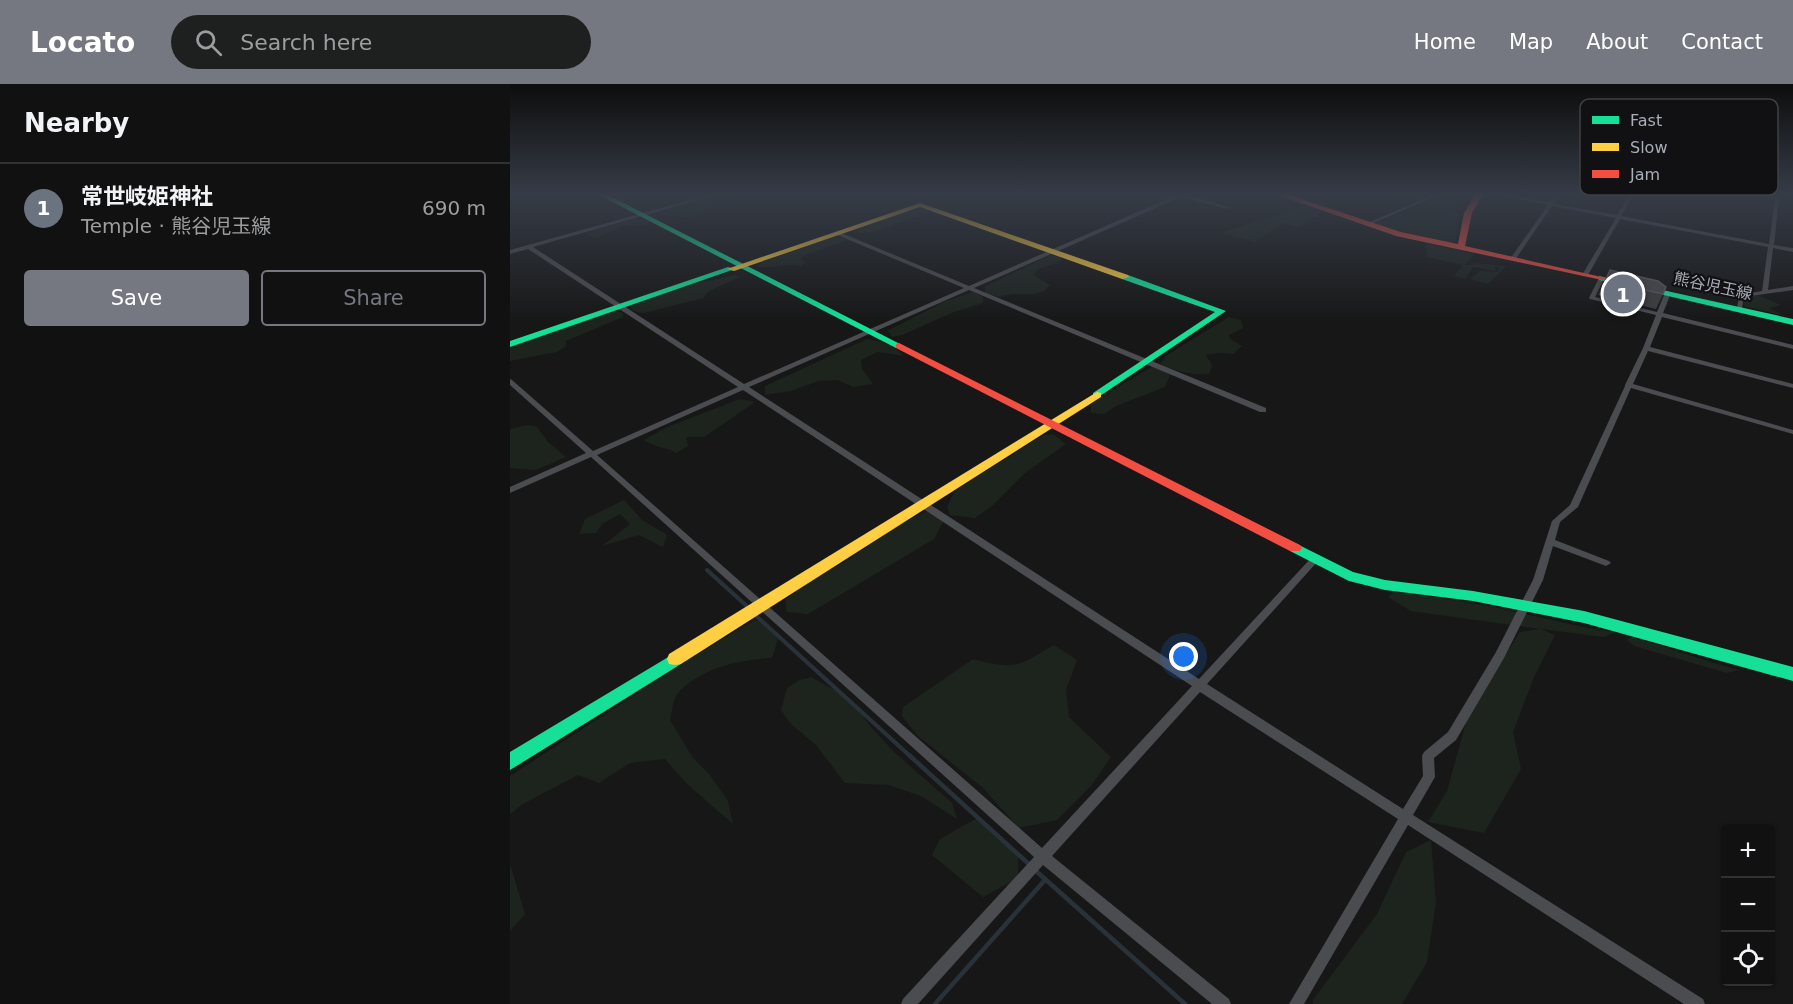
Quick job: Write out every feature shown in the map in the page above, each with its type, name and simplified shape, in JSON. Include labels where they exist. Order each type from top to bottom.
[{"type":"street","points":[[510,252],[565,237]]},
{"type":"street","points":[[682,237],[1315,559],[1361,580],[1527,606],[1618,625],[1793,675]]},
{"type":"street","points":[[510,344],[825,237]]},
{"type":"street","points":[[847,237],[1263,410]]},
{"type":"street","points":[[510,762],[1148,363],[1222,311],[1010,237]]},
{"type":"street","points":[[510,490],[1087,237]]},
{"type":"street","name":"熊谷児玉線","points":[[1412,237],[1739,308],[1793,322]]},
{"type":"street","points":[[1461,248],[1463,237]]},
{"type":"street","points":[[1513,259],[1528,237]]},
{"type":"street","points":[[1585,275],[1607,237]]},
{"type":"street","points":[[1723,237],[1793,250]]},
{"type":"street","points":[[1765,292],[1772,237]]},
{"type":"street","points":[[529,247],[1199,685],[1698,1004]]},
{"type":"street","points":[[1601,279],[1592,298],[1793,347]]},
{"type":"street","points":[[1739,308],[1741,296],[1791,289]]},
{"type":"street","points":[[1296,1004],[1429,777],[1428,756],[1452,736],[1527,606],[1538,580],[1556,521],[1574,507],[1646,348],[1668,293]]},
{"type":"street","points":[[1646,348],[1793,386]]},
{"type":"street","points":[[510,381],[1042,856],[1224,1004]]},
{"type":"street","points":[[1628,385],[1793,432]]},
{"type":"street","points":[[1549,541],[1606,563]]},
{"type":"street","points":[[911,1003],[1042,856],[1315,559]]},
{"type":"shaded area","points":[[842,237],[847,240],[803,256],[801,259],[806,262],[801,266],[757,266],[764,261],[830,238]]},
{"type":"shaded area","points":[[1236,237],[1262,237],[1255,242]]},
{"type":"shaded area","points":[[1426,237],[1456,237],[1456,241],[1450,243]]},
{"type":"shaded area","points":[[1426,243],[1474,254],[1465,265],[1474,263],[1506,266],[1488,284],[1470,279],[1480,271],[1498,272],[1499,268],[1494,266],[1496,271],[1473,267],[1465,279],[1454,276],[1463,265],[1427,257]]},
{"type":"shaded area","points":[[1051,255],[1061,257],[1061,261],[1037,270],[1034,275],[1050,285],[1044,291],[999,297],[985,293],[985,286]]},
{"type":"shaded area","points":[[736,275],[740,277],[709,291],[703,298],[644,313],[634,311],[629,306],[684,286]]},
{"type":"shaded area","points":[[973,292],[983,297],[983,303],[954,312],[902,335],[893,337],[887,331],[944,302]]},
{"type":"shaded area","points":[[1757,295],[1781,305],[1769,308],[1785,316],[1744,306],[1745,297]]},
{"type":"shaded area","points":[[613,310],[623,313],[623,317],[566,341],[566,346],[557,352],[510,361],[510,344]]},
{"type":"shaded area","points":[[1229,317],[1241,320],[1243,328],[1229,335],[1229,338],[1242,346],[1233,354],[1206,355],[1212,365],[1209,374],[1184,372],[1160,364],[1167,355]]},
{"type":"shaded area","points":[[867,339],[891,346],[904,356],[877,352],[861,360],[862,369],[873,384],[854,387],[837,380],[819,381],[791,391],[765,395],[765,386]]},
{"type":"shaded area","points":[[1152,367],[1160,368],[1170,375],[1165,387],[1116,406],[1104,414],[1091,413],[1091,403]]},
{"type":"shaded area","points":[[740,399],[755,402],[704,437],[686,437],[688,446],[676,453],[644,440],[667,427]]},
{"type":"shaded area","points":[[527,425],[537,427],[548,442],[566,457],[536,470],[510,468],[510,429]]},
{"type":"shaded area","points":[[1053,434],[1066,444],[1025,473],[993,505],[975,518],[950,515],[947,507],[955,490],[1044,435]]},
{"type":"shaded area","points":[[624,500],[642,520],[667,535],[663,547],[639,535],[602,546],[630,524],[620,514],[602,524],[596,533],[579,534],[585,519]]},
{"type":"shaded area","points":[[931,509],[943,522],[934,539],[808,614],[787,612],[785,600],[812,578],[845,562],[899,525]]},
{"type":"shaded area","points":[[1395,591],[1490,606],[1615,632],[1604,637],[1541,629],[1555,635],[1534,677],[1513,732],[1521,769],[1484,833],[1428,822],[1447,791],[1469,712],[1520,632],[1540,629],[1411,611],[1388,597]]},
{"type":"shaded area","points":[[755,620],[764,623],[778,639],[772,658],[734,663],[698,677],[687,684],[676,696],[670,720],[693,758],[710,775],[728,801],[733,824],[687,784],[665,759],[630,763],[599,783],[578,775],[523,804],[510,814],[510,776],[699,653]]},
{"type":"shaded area","points":[[1631,637],[1740,670],[1727,673],[1634,646],[1627,640]]},
{"type":"shaded area","points":[[1054,645],[1077,660],[1066,690],[1069,717],[1111,757],[1091,786],[1057,820],[1019,828],[983,788],[918,736],[902,716],[903,707],[973,659],[999,665],[1015,665]]},
{"type":"shaded area","points":[[811,677],[849,698],[894,752],[952,803],[957,819],[921,796],[888,785],[845,783],[816,745],[791,724],[781,710],[787,688],[800,680]]},
{"type":"shaded area","points":[[977,818],[1018,852],[1018,878],[983,897],[932,855],[940,839]]},
{"type":"shaded area","points":[[1431,840],[1436,902],[1427,962],[1402,1004],[1313,1004],[1313,1000],[1377,914],[1406,852]]},
{"type":"shaded area","points":[[510,864],[525,914],[510,931]]},
{"type":"building","points":[[1610,270],[1658,281],[1666,287],[1663,294],[1605,281]]},
{"type":"waterway","points":[[707,570],[750,609]]},
{"type":"waterway","points":[[754,614],[910,756]]},
{"type":"waterway","points":[[909,755],[1031,866]]},
{"type":"waterway","points":[[1036,871],[1185,1004]]},
{"type":"waterway","points":[[935,1004],[1045,880]]},
{"type":"traffic: fast","points":[[684,237],[899,346]]},
{"type":"traffic: fast","points":[[510,344],[731,269]]},
{"type":"traffic: fast","points":[[1097,395],[1222,311],[1125,277]]},
{"type":"traffic: fast","points":[[1602,278],[1793,322]]},
{"type":"traffic: fast","points":[[1295,548],[1349,576],[1385,585],[1473,596],[1584,617],[1793,674]]},
{"type":"traffic: fast","points":[[510,762],[675,659]]},
{"type":"traffic: slow","points":[[731,269],[826,237]]},
{"type":"traffic: slow","points":[[1011,237],[1125,277]]},
{"type":"traffic: slow","points":[[675,659],[1097,395]]},
{"type":"traffic: jam","points":[[1413,237],[1602,278]]},
{"type":"traffic: jam","points":[[1461,248],[1463,237]]},
{"type":"traffic: jam","points":[[899,346],[1295,548]]},
{"type":"place","name":"常世岐姫神社","points":[[1623,294]]}]
